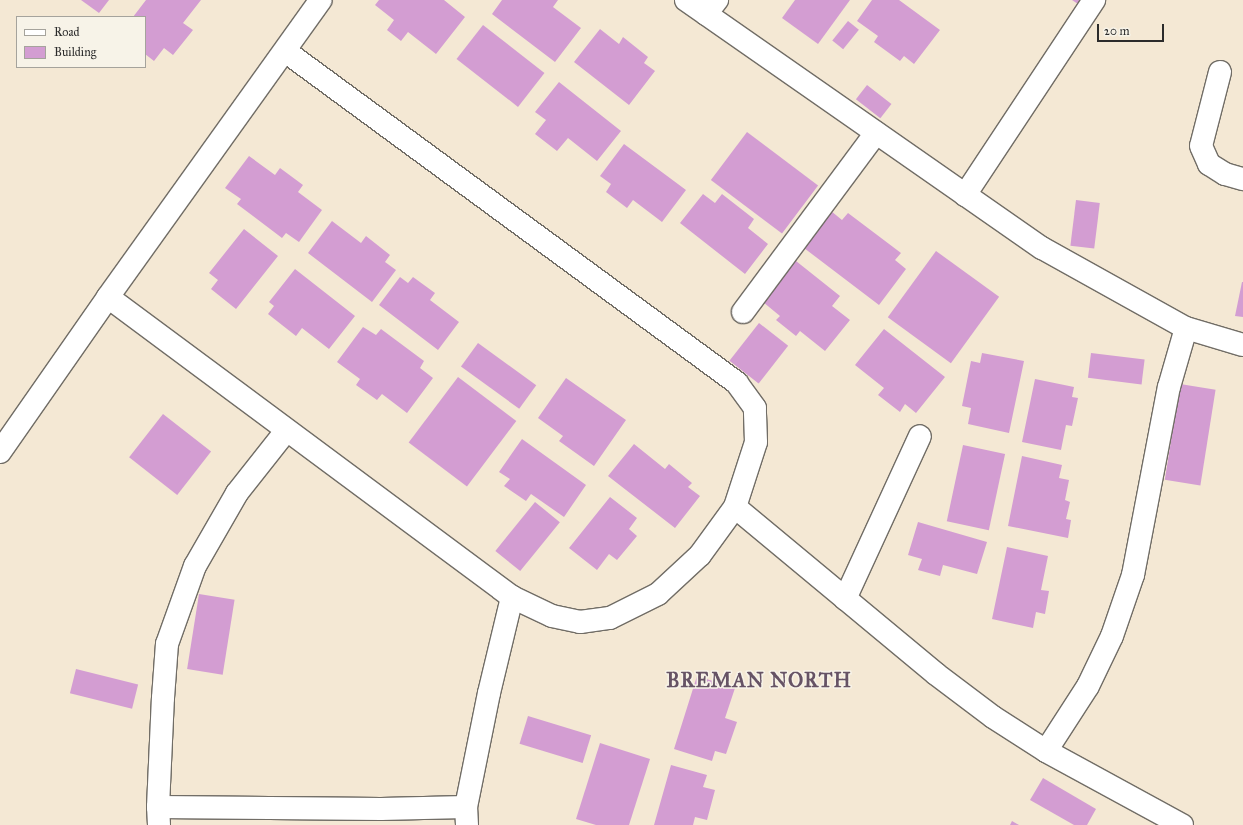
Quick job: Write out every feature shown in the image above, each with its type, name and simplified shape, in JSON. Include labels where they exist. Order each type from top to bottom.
[{"type":"street","points":[[0,452],[108,297],[321,0]]},
{"type":"street","points":[[686,0],[711,7],[876,134],[1042,248],[1186,328],[1243,345]]},
{"type":"street","points":[[965,195],[1094,0]]},
{"type":"street","points":[[108,297],[286,431],[512,597],[552,616],[580,622],[610,618],[658,594],[700,555],[734,507],[756,442],[755,408],[737,383],[285,51]]},
{"type":"street","points":[[1220,72],[1201,146],[1209,164],[1225,174],[1243,178]]},
{"type":"street","points":[[743,312],[876,134]]},
{"type":"street","points":[[1046,751],[1088,686],[1109,643],[1134,575],[1144,528],[1150,485],[1169,387],[1186,328]]},
{"type":"street","points":[[286,431],[237,493],[195,566],[167,644],[158,816],[381,809],[467,816],[489,693],[512,597]]},
{"type":"street","points":[[845,598],[920,436]]},
{"type":"street","points":[[734,507],[936,674],[993,716],[1046,751],[1182,825]]},
{"type":"building","points":[[81,0],[109,0],[99,13]]},
{"type":"building","points":[[146,0],[201,0],[183,23],[193,30],[173,55],[164,48],[154,61],[146,55],[146,16],[134,16]]},
{"type":"building","points":[[379,0],[444,0],[465,17],[436,54],[408,32],[401,41],[387,30],[394,20],[375,5]]},
{"type":"building","points":[[502,0],[558,0],[553,7],[581,28],[555,62],[492,14]]},
{"type":"building","points":[[795,0],[850,0],[818,44],[782,18]]},
{"type":"building","points":[[872,0],[899,0],[940,30],[914,64],[904,56],[900,61],[874,42],[878,36],[857,21]]},
{"type":"building","points":[[1072,0],[1080,0],[1078,4]]},
{"type":"building","points":[[848,21],[859,30],[843,49],[832,40]]},
{"type":"building","points":[[483,25],[544,73],[518,107],[457,59]]},
{"type":"building","points":[[600,29],[619,44],[623,37],[648,57],[644,63],[655,71],[629,105],[574,62]]},
{"type":"building","points":[[559,82],[621,131],[597,161],[568,138],[557,151],[535,134],[546,120],[535,112]]},
{"type":"building","points":[[867,85],[891,104],[880,118],[856,99]]},
{"type":"building","points":[[747,132],[818,186],[782,233],[711,180]]},
{"type":"building","points":[[624,144],[686,190],[662,222],[633,200],[627,208],[606,192],[611,184],[600,176]]},
{"type":"building","points":[[249,156],[275,175],[280,168],[303,185],[298,192],[322,210],[299,242],[286,233],[282,238],[237,204],[241,199],[225,188]]},
{"type":"building","points":[[703,194],[715,203],[722,194],[754,219],[748,228],[768,244],[745,274],[680,223]]},
{"type":"building","points":[[1076,200],[1100,203],[1094,249],[1070,246]]},
{"type":"building","points":[[831,211],[842,220],[848,213],[901,253],[895,260],[906,269],[879,305],[804,248]]},
{"type":"building","points":[[332,221],[361,243],[366,236],[390,255],[385,262],[396,270],[372,302],[308,253]]},
{"type":"building","points":[[244,229],[278,256],[236,309],[211,289],[218,280],[209,273]]},
{"type":"building","points":[[936,251],[999,297],[951,363],[888,317]]},
{"type":"building","points":[[796,261],[840,296],[832,306],[850,320],[825,351],[800,331],[796,336],[776,320],[780,316],[763,302]]},
{"type":"building","points":[[295,269],[355,316],[329,349],[302,328],[296,336],[268,314],[274,306],[269,302]]},
{"type":"building","points":[[400,277],[408,283],[413,277],[435,293],[430,300],[459,322],[438,350],[379,305]]},
{"type":"building","points":[[1243,282],[1243,317],[1235,316]]},
{"type":"building","points":[[759,323],[788,346],[759,384],[729,361]]},
{"type":"building","points":[[363,327],[376,335],[381,329],[424,361],[420,368],[433,378],[407,413],[382,394],[377,400],[356,385],[360,379],[337,362]]},
{"type":"building","points":[[884,329],[945,377],[916,413],[905,404],[900,412],[878,395],[884,388],[855,365]]},
{"type":"building","points":[[478,343],[536,385],[519,409],[461,366]]},
{"type":"building","points":[[982,353],[1024,361],[1009,433],[968,424],[971,408],[962,406],[971,361],[980,363]]},
{"type":"building","points":[[1091,353],[1145,360],[1142,384],[1088,378]]},
{"type":"building","points":[[458,377],[516,421],[467,486],[409,442]]},
{"type":"building","points":[[566,378],[626,420],[594,466],[559,441],[563,436],[538,418]]},
{"type":"building","points":[[1035,379],[1074,387],[1072,397],[1078,398],[1072,426],[1066,425],[1061,450],[1022,442]]},
{"type":"building","points":[[1180,384],[1216,390],[1200,485],[1165,480]]},
{"type":"building","points":[[163,414],[211,452],[177,495],[129,457]]},
{"type":"building","points":[[522,439],[586,485],[564,517],[531,494],[526,501],[504,486],[510,479],[499,472]]},
{"type":"building","points":[[634,444],[665,469],[669,464],[692,483],[688,487],[700,496],[675,528],[608,476]]},
{"type":"building","points":[[963,445],[1005,454],[989,530],[947,521]]},
{"type":"building","points":[[1022,456],[1062,465],[1059,478],[1069,480],[1065,500],[1070,502],[1066,519],[1071,520],[1068,538],[1008,526]]},
{"type":"building","points":[[610,497],[637,518],[629,529],[637,536],[617,560],[609,554],[597,570],[569,548]]},
{"type":"building","points":[[535,502],[560,522],[520,571],[495,551]]},
{"type":"building","points":[[918,522],[987,542],[977,574],[943,565],[940,576],[918,570],[922,559],[908,555]]},
{"type":"building","points":[[1007,547],[1048,556],[1041,590],[1049,591],[1045,614],[1036,612],[1033,628],[992,619]]},
{"type":"building","points":[[199,594],[235,600],[223,675],[187,669]]},
{"type":"building","points":[[76,669],[138,684],[132,709],[70,693]]},
{"type":"building","points":[[697,676],[735,688],[725,718],[737,722],[726,754],[715,751],[712,761],[674,749]]},
{"type":"building","points":[[528,716],[591,735],[583,763],[520,744]]},
{"type":"building","points":[[600,743],[650,759],[629,825],[596,825],[576,819]]},
{"type":"building","points":[[671,765],[707,775],[703,787],[715,790],[707,820],[695,817],[693,825],[654,825]]},
{"type":"building","points":[[1043,778],[1096,809],[1087,825],[1074,825],[1030,800]]},
{"type":"building","points":[[1012,821],[1019,825],[1010,825]]},
{"type":"district","name":"BREMAN NORTH","points":[[759,680]]}]
